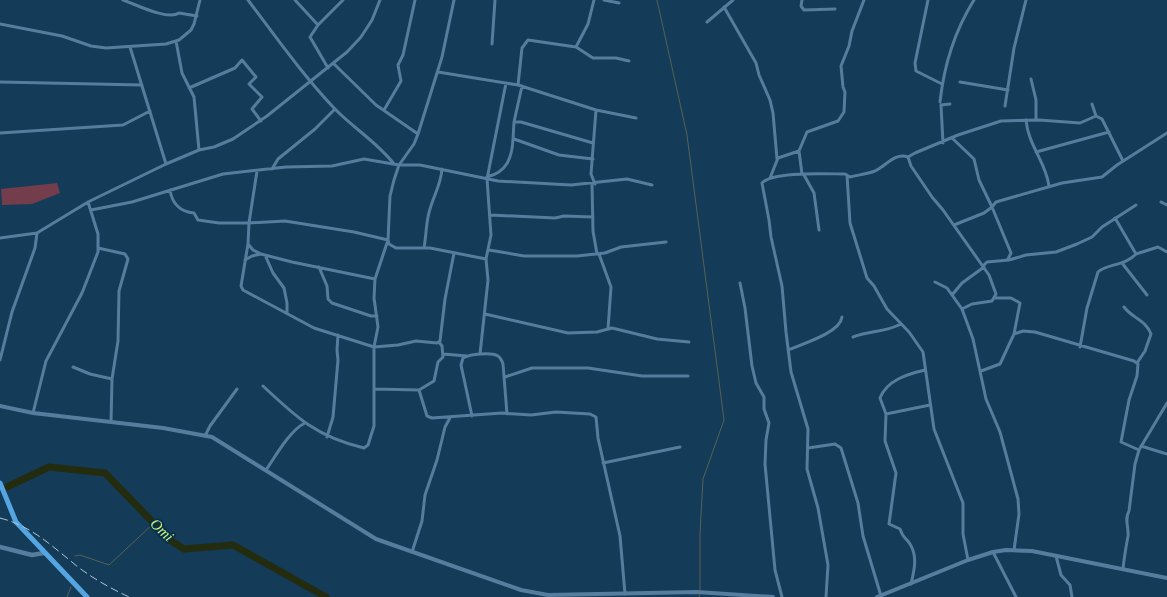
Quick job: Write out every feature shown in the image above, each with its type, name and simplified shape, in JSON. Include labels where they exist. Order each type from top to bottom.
[{"type":"highway","points":[[0,483],[16,522],[87,597]]},
{"type":"main road","points":[[0,547],[32,555],[44,552]]},
{"type":"street","points":[[123,0],[164,15],[176,15],[179,13],[197,16]]},
{"type":"street","points":[[0,24],[62,36],[91,46],[106,48],[130,47],[176,41],[190,30],[197,16],[200,0]]},
{"type":"street","points":[[248,0],[311,82],[335,109],[379,147],[394,164]]},
{"type":"street","points":[[295,0],[318,26]]},
{"type":"street","points":[[328,68],[310,38],[311,34],[342,0]]},
{"type":"street","points":[[0,238],[37,233],[88,202],[166,164],[199,150],[233,139],[260,121],[333,64],[361,37],[372,20],[380,0]]},
{"type":"street","points":[[384,110],[401,81],[398,65],[403,55],[415,0]]},
{"type":"street","points":[[262,386],[305,423],[327,437],[341,443],[364,448],[368,445],[374,426],[374,347],[378,327],[374,298],[376,279],[388,240],[390,196],[399,165],[414,144],[418,134],[438,72],[454,0]]},
{"type":"street","points":[[492,44],[495,0]]},
{"type":"street","points":[[576,47],[588,24],[594,0]]},
{"type":"street","points":[[604,0],[619,3]]},
{"type":"street","points":[[706,22],[732,0]]},
{"type":"street","points":[[802,0],[801,6],[804,10],[835,9]]},
{"type":"street","points":[[819,230],[814,193],[803,174],[798,151],[807,132],[838,121],[844,112],[845,92],[843,87],[841,66],[864,0]]},
{"type":"street","points":[[928,0],[915,63],[916,71],[942,84]]},
{"type":"street","points":[[940,102],[942,84],[954,38],[974,0]]},
{"type":"street","points":[[1005,106],[1018,26],[1026,0]]},
{"type":"street","points":[[724,8],[756,63],[759,75],[770,100],[773,113],[777,160],[770,178]]},
{"type":"street","points":[[518,85],[522,48],[525,41],[533,40],[576,47],[593,58],[616,58],[629,61]]},
{"type":"street","points":[[176,41],[180,65],[196,106],[199,150]]},
{"type":"street","points":[[130,47],[166,164]]},
{"type":"street","points":[[189,88],[235,68],[242,60],[256,77],[249,84],[262,97],[252,109],[260,121]]},
{"type":"street","points":[[333,64],[360,91],[418,134]]},
{"type":"street","points":[[438,72],[518,85],[596,110],[636,118]]},
{"type":"street","points":[[1031,79],[1036,100],[1036,120]]},
{"type":"street","points":[[0,82],[142,85]]},
{"type":"street","points":[[960,82],[1008,90]]},
{"type":"street","points":[[480,354],[488,280],[486,259],[491,235],[487,178],[506,83]]},
{"type":"street","points":[[487,178],[499,172],[508,164],[513,140],[514,122],[522,86]]},
{"type":"street","points":[[943,143],[941,106],[950,104]]},
{"type":"street","points":[[1092,104],[1096,116],[1102,119],[1123,161]]},
{"type":"street","points":[[272,169],[278,159],[315,129],[335,109]]},
{"type":"street","points":[[596,110],[591,174],[593,184],[593,216],[598,254],[611,287],[608,329]]},
{"type":"street","points":[[0,133],[19,130],[123,125],[150,111]]},
{"type":"street","points":[[908,157],[915,152],[1001,121],[1036,120],[1080,123],[1096,116]]},
{"type":"street","points":[[1026,120],[1029,135],[1048,176],[1049,186]]},
{"type":"street","points":[[514,122],[521,122],[593,143]]},
{"type":"street","points":[[1036,152],[1109,132]]},
{"type":"street","points":[[954,225],[984,213],[996,202],[1005,198],[1024,195],[1049,186],[1102,177],[1123,161],[1167,133]]},
{"type":"street","points":[[952,138],[974,160],[982,188],[989,198],[1011,253],[1008,259],[1009,260]]},
{"type":"street","points":[[513,140],[523,141],[559,155],[592,159]]},
{"type":"street","points":[[777,160],[779,157],[798,151]]},
{"type":"street","points":[[826,597],[828,565],[818,508],[807,469],[808,429],[796,390],[788,350],[782,286],[761,186],[763,181],[770,178],[797,173],[847,175],[850,177],[874,172],[896,156],[904,155],[908,157],[916,174],[983,266],[994,286],[995,298]]},
{"type":"street","points":[[91,210],[132,202],[223,174],[272,169],[332,166],[364,159],[399,165],[420,165],[527,184],[593,184],[607,180],[626,179],[652,185]]},
{"type":"street","points":[[424,248],[428,231],[428,216],[436,196],[442,169]]},
{"type":"street","points":[[257,171],[249,224],[248,244],[240,283],[243,290],[314,328],[374,347],[398,346],[416,341],[438,342],[442,346],[443,354],[442,358],[438,362],[434,381],[419,390],[374,389]]},
{"type":"street","points":[[847,175],[848,214],[862,265],[869,282],[874,286],[887,309],[921,348],[934,429],[963,503],[963,534],[968,560]]},
{"type":"street","points":[[170,190],[172,201],[188,213],[194,213],[198,220],[219,223],[249,224],[285,221],[354,232],[388,240]]},
{"type":"street","points":[[33,413],[46,361],[82,293],[93,266],[98,248],[98,234],[88,202]]},
{"type":"street","points":[[1161,202],[1167,205]]},
{"type":"street","points":[[952,294],[962,283],[987,262],[1009,260],[1026,255],[1056,252],[1077,244],[1092,237],[1102,227],[1136,205]]},
{"type":"street","points":[[490,215],[555,218],[564,216],[593,216]]},
{"type":"street","points":[[1115,218],[1136,254]]},
{"type":"street","points":[[0,360],[12,312],[34,248],[37,233]]},
{"type":"street","points":[[388,240],[391,246],[396,248],[424,248],[486,259]]},
{"type":"street","points":[[489,250],[524,256],[578,256],[598,254],[621,247],[666,242]]},
{"type":"street","points":[[248,244],[253,250],[263,254],[376,279]]},
{"type":"street","points":[[1080,347],[1087,308],[1098,272],[1101,269],[1132,259],[1136,254],[1158,247],[1167,252]]},
{"type":"street","points":[[98,248],[124,254],[128,259],[119,291],[118,341],[112,379],[111,422]]},
{"type":"street","points":[[438,342],[441,339],[445,298],[454,253]]},
{"type":"street","points":[[245,260],[252,256],[263,254]]},
{"type":"street","points":[[263,254],[273,273],[284,288],[288,303],[287,313]]},
{"type":"street","points":[[1122,263],[1147,295]]},
{"type":"street","points":[[319,267],[327,286],[328,299],[332,304],[371,316],[377,316]]},
{"type":"street","points":[[935,282],[947,288],[952,294],[962,309],[973,339],[986,399],[1000,432],[1018,500],[1019,514],[1014,550]]},
{"type":"street","points":[[740,283],[745,308],[752,366],[756,383],[762,392],[769,423],[765,445],[765,464],[775,570],[782,597]]},
{"type":"street","points":[[962,309],[972,304],[992,301],[995,298],[1011,298],[1018,301],[1019,308],[1014,334],[1000,364],[981,371]]},
{"type":"street","points":[[1124,307],[1131,315],[1144,322],[1151,334],[1145,351],[1137,363],[1137,376],[1129,400],[1127,421],[1121,439],[1122,442],[1139,450]]},
{"type":"street","points":[[485,314],[568,333],[590,333],[608,329],[657,339],[689,342]]},
{"type":"street","points":[[788,350],[819,338],[834,329],[842,317]]},
{"type":"street","points":[[853,337],[862,333],[894,328],[901,324]]},
{"type":"street","points":[[1014,334],[1022,331],[1035,332],[1080,347],[1137,363]]},
{"type":"street","points":[[327,437],[333,417],[338,360],[338,336]]},
{"type":"street","points":[[443,354],[467,356],[480,354],[496,355],[500,357],[503,364],[505,377],[507,414]]},
{"type":"street","points":[[467,356],[463,358],[461,365],[472,416]]},
{"type":"street","points":[[73,366],[90,374],[112,379]]},
{"type":"street","points":[[505,377],[532,368],[588,368],[642,376],[688,376]]},
{"type":"street","points":[[911,584],[915,563],[912,546],[901,535],[900,530],[891,526],[888,522],[896,473],[885,441],[886,414],[880,398],[896,380],[909,374],[925,370]]},
{"type":"street","points":[[206,436],[210,426],[237,390]]},
{"type":"street","points":[[419,390],[429,417],[450,418],[507,414],[531,415],[556,412],[590,414],[596,417],[603,463],[620,536],[625,594]]},
{"type":"street","points":[[1123,569],[1128,536],[1126,527],[1127,514],[1135,464],[1141,446],[1167,403]]},
{"type":"street","points":[[886,414],[930,405]]},
{"type":"street","points":[[0,406],[33,413],[179,430],[206,436],[223,442],[376,539],[533,593],[548,595],[705,592],[773,597]]},
{"type":"street","points":[[412,552],[422,521],[425,495],[437,460],[445,427],[450,418]]},
{"type":"street","points":[[266,470],[286,442],[298,428],[305,423]]},
{"type":"street","points":[[808,448],[835,444],[841,448],[858,503],[865,544],[879,596],[968,560],[993,552],[1014,550],[1032,551],[1167,578]]},
{"type":"street","points":[[1141,446],[1167,454]]},
{"type":"street","points":[[603,463],[680,447]]},
{"type":"street","points":[[993,552],[1016,597]]},
{"type":"street","points":[[1056,556],[1060,574],[1070,584],[1072,597]]},
{"type":"shaded area","points":[[57,183],[60,193],[32,204],[2,205],[1,189]]},
{"type":"waterway","points":[[657,0],[687,135],[724,420],[703,479],[700,533],[700,590]]},
{"type":"waterway","name":"Omi","points":[[7,487],[49,467],[105,473],[170,540],[184,549],[233,545],[326,597]]},
{"type":"waterway","points":[[75,556],[80,555],[109,565],[154,523]]},
{"type":"waterway","points":[[67,597],[71,587]]},
{"type":"waterway","points":[[699,597],[700,593]]},
{"type":"railway","points":[[0,518],[22,526],[42,538],[78,567],[109,587],[129,597]]}]
